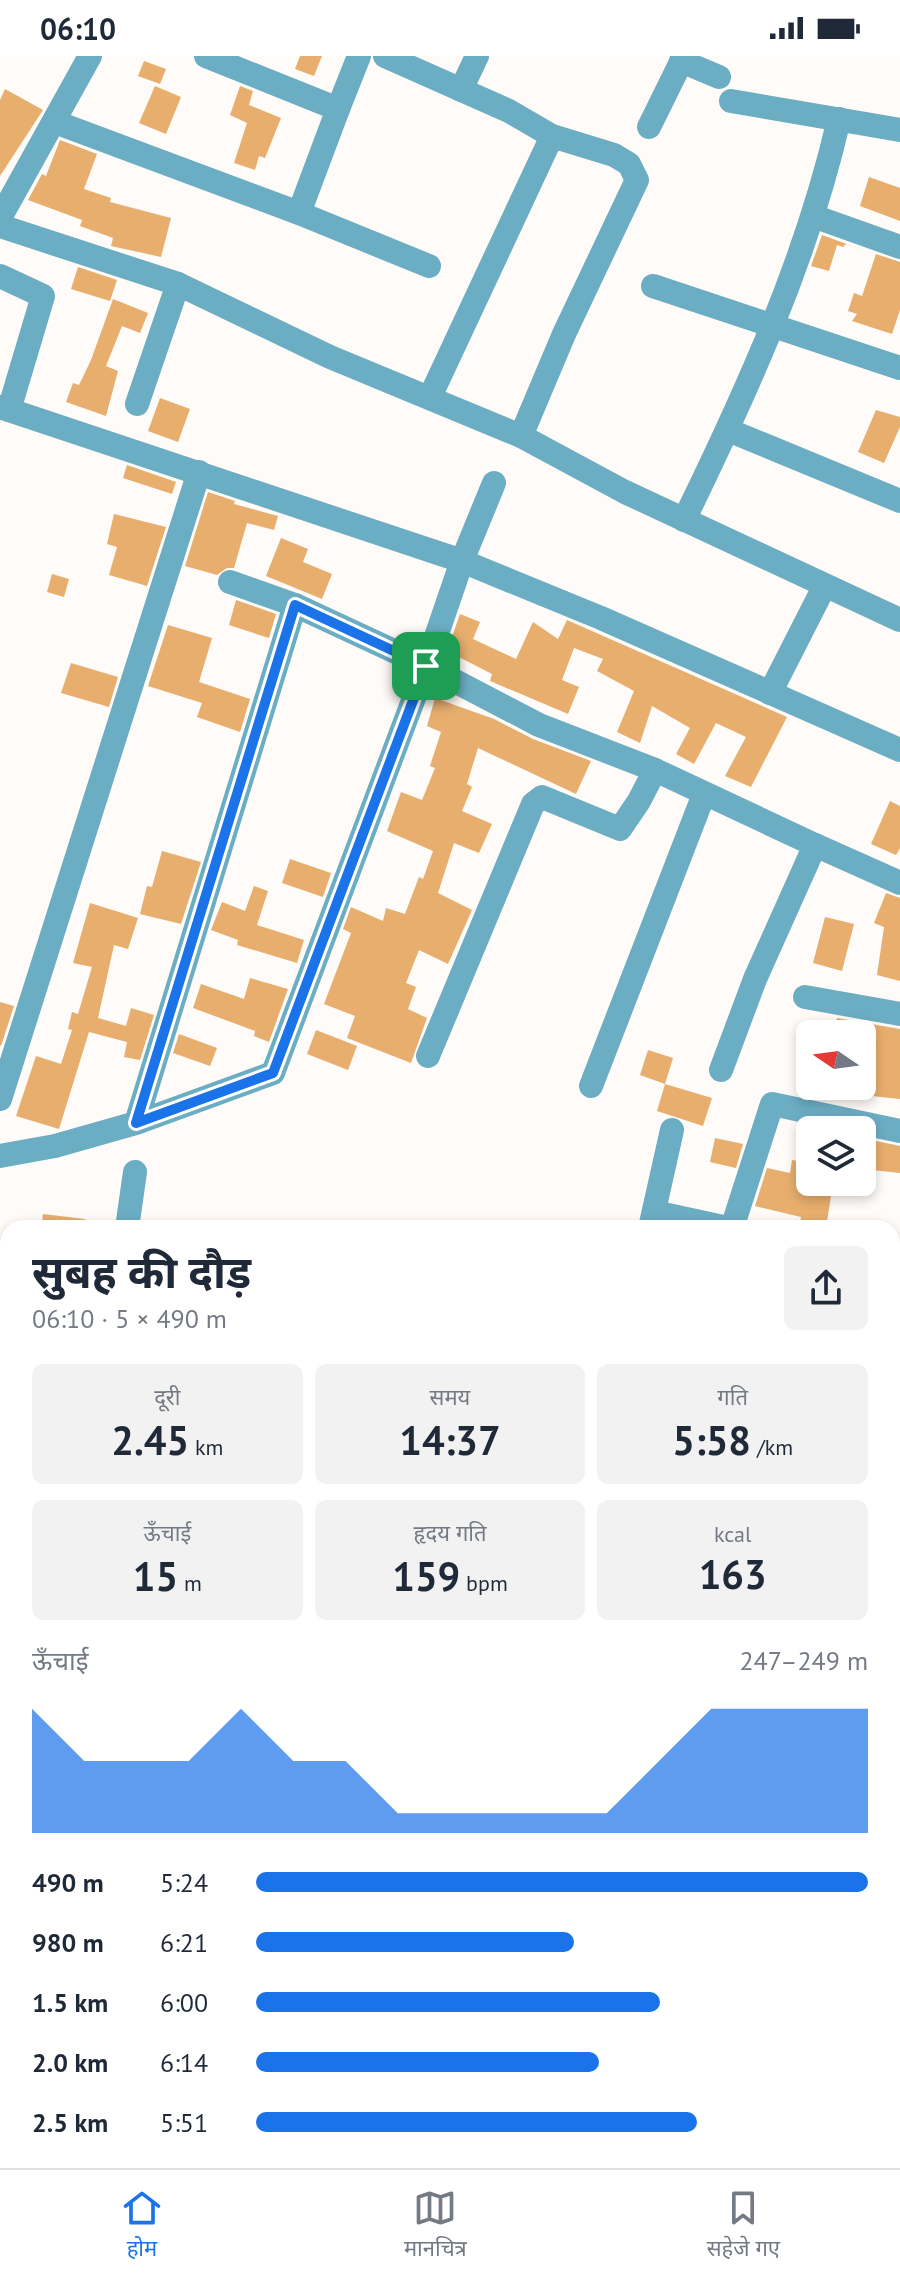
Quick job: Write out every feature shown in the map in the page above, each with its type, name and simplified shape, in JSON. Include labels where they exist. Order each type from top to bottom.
[{"type":"street","points":[[0,218],[90,56]]},
{"type":"street","points":[[206,56],[338,109]]},
{"type":"street","points":[[299,213],[359,56]]},
{"type":"street","points":[[385,56],[509,111],[552,136],[614,155],[629,164],[637,180],[564,334],[521,436]]},
{"type":"street","points":[[461,90],[477,56]]},
{"type":"street","points":[[649,127],[683,58],[719,77]]},
{"type":"street","points":[[731,101],[900,130]]},
{"type":"street","points":[[684,520],[728,430],[772,327],[823,187],[839,119]]},
{"type":"street","points":[[55,122],[299,213],[429,266]]},
{"type":"street","points":[[430,397],[552,136]]},
{"type":"street","points":[[813,216],[900,247]]},
{"type":"street","points":[[0,226],[178,284],[330,357],[521,436],[625,492],[900,620]]},
{"type":"street","points":[[0,276],[43,296],[4,409],[462,561],[900,750]]},
{"type":"street","points":[[137,404],[178,284]]},
{"type":"street","points":[[653,286],[900,368]]},
{"type":"street","points":[[728,430],[900,501]]},
{"type":"street","points":[[0,1099],[199,472]]},
{"type":"street","points":[[0,1156],[55,1146],[136,1123],[273,1073],[426,666],[462,561],[494,483]]},
{"type":"street","points":[[230,582],[295,605],[426,666],[539,725],[655,770],[900,883]]},
{"type":"street","points":[[770,693],[824,587]]},
{"type":"street","points":[[136,1123],[295,605]]},
{"type":"street","points":[[428,1056],[533,804],[542,797],[555,800],[620,829],[655,770]]},
{"type":"street","points":[[591,1086],[704,794]]},
{"type":"street","points":[[721,1070],[755,979],[815,845]]},
{"type":"street","points":[[805,997],[900,1014]]},
{"type":"street","points":[[733,1220],[772,1104],[900,1131]]},
{"type":"street","points":[[652,1220],[672,1130]]},
{"type":"street","points":[[128,1220],[135,1172]]},
{"type":"building","points":[[300,56],[322,56],[314,76],[295,69]]},
{"type":"building","points":[[144,61],[166,69],[160,84],[138,76]]},
{"type":"building","points":[[155,86],[181,97],[166,134],[139,123]]},
{"type":"building","points":[[240,86],[253,91],[249,105],[281,118],[265,158],[259,156],[255,170],[234,163],[247,123],[230,115]]},
{"type":"building","points":[[5,89],[43,110],[0,176],[0,100]]},
{"type":"building","points":[[60,140],[97,154],[84,189],[111,198],[110,202],[171,218],[161,257],[111,246],[113,238],[80,226],[82,220],[28,200],[42,174],[46,176]]},
{"type":"building","points":[[869,177],[900,188],[900,221],[860,206]]},
{"type":"building","points":[[822,235],[871,253],[846,244],[843,247],[837,245],[829,271],[811,266]]},
{"type":"building","points":[[876,254],[900,262],[900,310],[892,334],[852,321],[857,314],[848,311],[854,293],[862,296]]},
{"type":"building","points":[[78,267],[117,280],[110,301],[71,289]]},
{"type":"building","points":[[113,299],[148,313],[140,333],[122,326],[106,366],[118,371],[106,416],[66,402],[73,383],[79,385],[91,360]]},
{"type":"building","points":[[160,398],[190,409],[178,442],[148,431]]},
{"type":"building","points":[[876,410],[900,417],[900,427],[884,463],[858,452]]},
{"type":"building","points":[[127,465],[176,482],[172,494],[123,478]]},
{"type":"building","points":[[208,492],[235,501],[234,504],[278,516],[274,530],[247,523],[234,568],[227,568],[217,575],[185,566]]},
{"type":"building","points":[[114,514],[166,527],[147,586],[109,575],[117,547],[107,544]]},
{"type":"building","points":[[281,538],[308,549],[303,562],[332,574],[322,599],[266,576]]},
{"type":"building","points":[[52,574],[69,579],[64,597],[47,592]]},
{"type":"building","points":[[236,600],[276,614],[269,638],[229,625]]},
{"type":"building","points":[[460,614],[480,622],[473,639],[516,659],[533,622],[558,639],[567,620],[787,717],[751,787],[725,776],[746,737],[716,723],[694,764],[676,754],[690,728],[652,706],[640,743],[617,732],[634,691],[597,671],[603,659],[574,648],[562,680],[579,687],[568,714],[490,681],[492,674],[447,651]]},
{"type":"building","points":[[168,625],[212,638],[199,682],[250,699],[240,732],[197,717],[202,703],[148,686]]},
{"type":"building","points":[[71,663],[118,677],[109,707],[61,693]]},
{"type":"building","points":[[435,698],[494,719],[533,739],[591,761],[576,794],[478,748],[467,784],[472,787],[462,811],[492,824],[479,853],[454,843],[438,893],[472,910],[448,964],[419,950],[406,983],[416,987],[408,1009],[427,1018],[411,1063],[347,1038],[355,1016],[324,1004],[351,933],[343,929],[351,907],[383,921],[386,908],[405,914],[419,877],[423,879],[433,851],[387,831],[401,792],[422,800],[435,768],[430,766],[441,732],[427,726]]},
{"type":"building","points":[[890,801],[900,806],[900,848],[896,855],[871,844]]},
{"type":"building","points":[[162,851],[201,862],[181,924],[140,914],[147,886],[152,887]]},
{"type":"building","points":[[290,859],[331,873],[323,897],[282,883]]},
{"type":"building","points":[[254,886],[268,891],[257,925],[304,940],[297,963],[237,945],[238,940],[211,930],[222,902],[245,911]]},
{"type":"building","points":[[886,893],[900,898],[900,981],[877,975],[884,927],[874,923]]},
{"type":"building","points":[[90,903],[138,918],[128,949],[114,945],[98,1018],[126,1026],[131,1008],[154,1015],[140,1060],[124,1057],[127,1042],[89,1032],[59,1129],[16,1116],[36,1056],[61,1064],[72,1030],[68,1029],[72,1012],[78,1014],[92,967],[73,963]]},
{"type":"building","points":[[825,917],[854,924],[842,971],[813,963]]},
{"type":"building","points":[[250,978],[288,989],[269,1042],[254,1036],[255,1031],[193,1008],[201,984],[244,999]]},
{"type":"building","points":[[0,1002],[14,1006],[1,1046],[0,1045]]},
{"type":"building","points":[[876,1025],[900,1029],[900,1099],[876,1096]]},
{"type":"building","points":[[316,1030],[357,1046],[348,1070],[307,1054]]},
{"type":"building","points":[[179,1034],[217,1048],[210,1066],[173,1053]]},
{"type":"building","points":[[648,1050],[673,1058],[665,1084],[640,1075]]},
{"type":"building","points":[[665,1084],[712,1098],[703,1126],[657,1111]]},
{"type":"building","points":[[715,1138],[743,1144],[736,1168],[710,1162]]},
{"type":"building","points":[[876,1141],[900,1146],[900,1173],[876,1170]]},
{"type":"building","points":[[792,1160],[796,1161],[796,1196],[831,1196],[827,1220],[800,1220],[801,1217],[755,1206],[767,1168],[790,1173]]},
{"type":"building","points":[[43,1214],[85,1219],[85,1220],[42,1220]]},
{"type":"route","points":[[295,605],[426,666],[273,1073],[136,1123],[295,605]]}]
